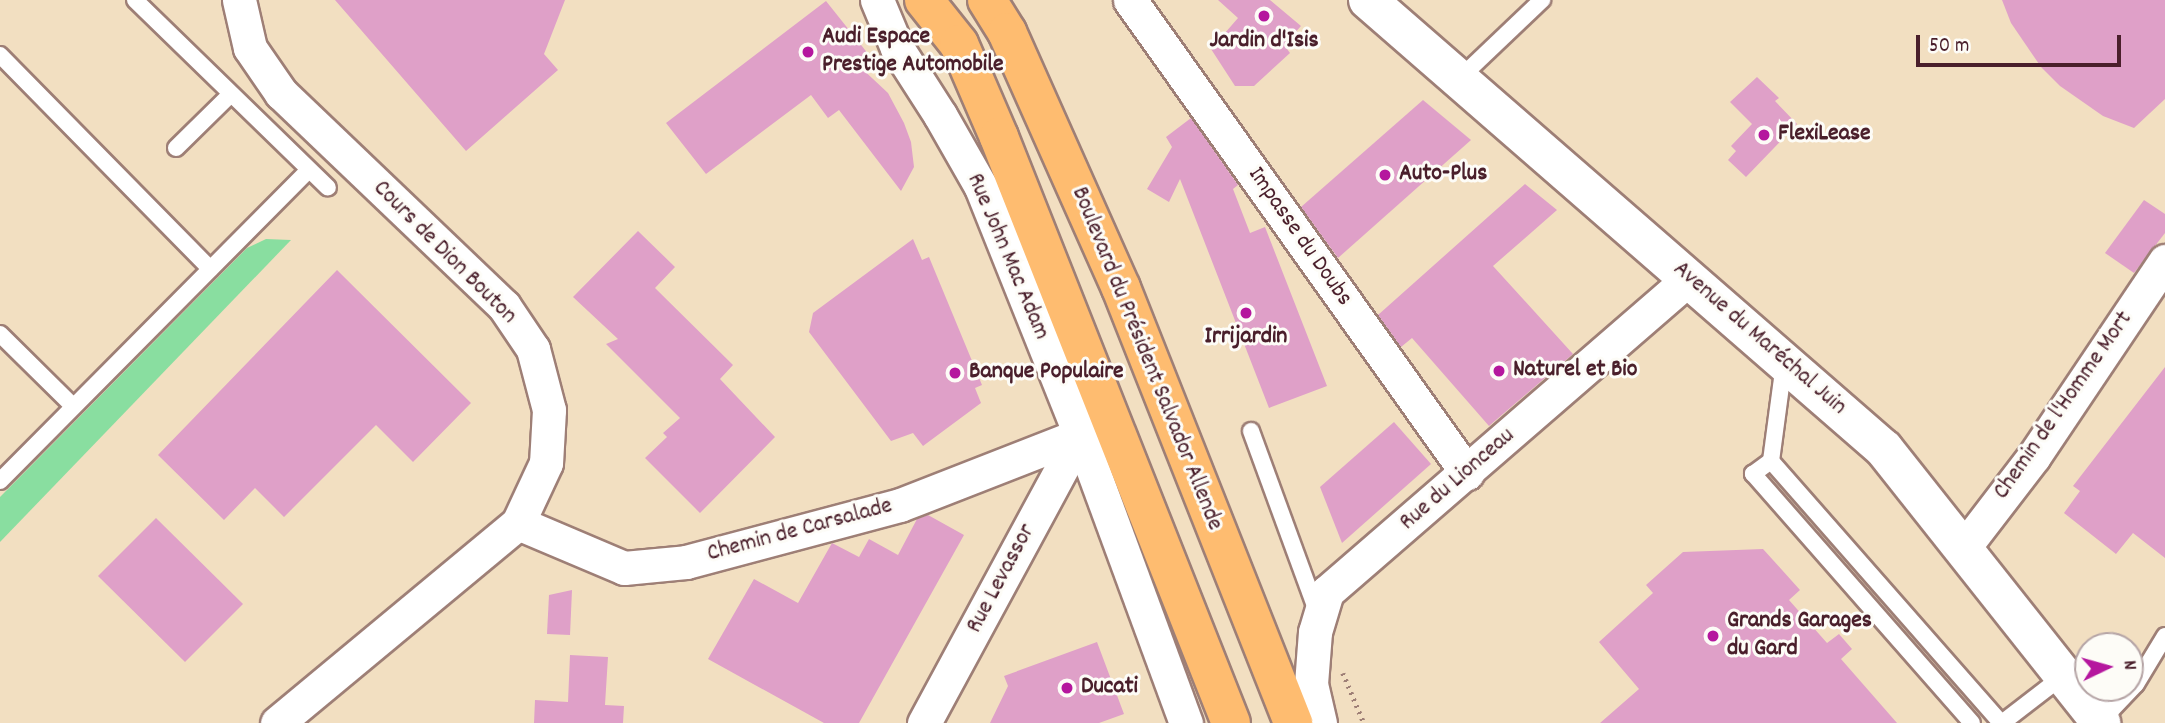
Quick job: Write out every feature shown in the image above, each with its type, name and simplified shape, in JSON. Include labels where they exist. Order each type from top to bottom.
[{"type":"main road","points":[[924,0],[959,44],[989,114],[1231,723]]},
{"type":"main road","name":"Boulevard du Président Salvador Allende","points":[[987,0],[1007,32],[1121,288],[1293,723]]},
{"type":"street","name":"Cours de Dion Bouton","points":[[239,0],[250,48],[281,93],[504,306],[533,349],[549,410],[546,463],[518,523],[277,723]]},
{"type":"street","name":"Rue John Mac Adam","points":[[877,0],[897,48],[940,115],[981,187],[1080,435],[1186,723]]},
{"type":"street","name":"Impasse du Doubs","points":[[1130,0],[1467,473]]},
{"type":"street","name":"Avenue du Maréchal Juin","points":[[1368,0],[1884,449],[2101,722]]},
{"type":"street","name":"Chemin de l'Homme Mort","points":[[1962,550],[2034,456],[2165,261]]},
{"type":"street","name":"Rue du Lionceau","points":[[1320,723],[1311,684],[1314,632],[1327,592],[1690,278]]},
{"type":"street","name":"Chemin de Carsalade","points":[[518,523],[624,568],[686,562],[900,505],[1080,435]]},
{"type":"street","name":"Rue Levassor","points":[[924,723],[1080,435]]},
{"type":"lane","points":[[135,0],[328,188]]},
{"type":"lane","points":[[1459,79],[1542,0]]},
{"type":"lane","points":[[0,55],[210,269]]},
{"type":"lane","points":[[176,148],[231,94]]},
{"type":"lane","points":[[0,481],[309,170]]},
{"type":"lane","points":[[0,334],[73,406]]},
{"type":"lane","points":[[1784,361],[1770,461],[1754,474],[1972,723]]},
{"type":"lane","points":[[1251,431],[1320,617]]},
{"type":"lane","points":[[1770,461],[2002,723],[2063,676]]},
{"type":"lane","points":[[2101,722],[2136,684],[2164,638]]},
{"type":"green space","points":[[266,239],[291,240],[0,542],[0,497],[247,248]]},
{"type":"building","points":[[335,0],[565,0],[544,54],[558,70],[466,151]]},
{"type":"building","points":[[1218,0],[1270,0],[1301,26],[1284,45],[1290,53],[1254,86],[1235,86],[1211,49],[1238,18]]},
{"type":"building","points":[[2002,0],[2165,0],[2165,99],[2134,128],[2103,116],[2060,86],[2041,67],[2011,23]]},
{"type":"building","points":[[826,1],[869,55],[857,64],[888,93],[904,123],[911,142],[914,167],[901,191],[839,110],[828,118],[811,95],[706,174],[666,123]]},
{"type":"building","name":"FlexiLease","points":[[1757,77],[1779,98],[1775,101],[1797,124],[1746,177],[1728,160],[1736,151],[1731,146],[1752,124],[1730,102]]},
{"type":"building","name":"Auto-Plus","points":[[1423,100],[1471,140],[1338,258],[1301,207]]},
{"type":"building","points":[[1191,118],[1238,185],[1233,189],[1250,233],[1265,227],[1327,386],[1269,408],[1180,179],[1169,202],[1147,189],[1172,147],[1166,137]]},
{"type":"building","points":[[1525,184],[1557,210],[1493,266],[1573,354],[1489,426],[1412,338],[1401,347],[1378,315]]},
{"type":"building","points":[[2144,200],[2165,214],[2165,233],[2134,273],[2105,253]]},
{"type":"building","points":[[638,231],[675,267],[655,288],[733,365],[720,379],[775,437],[700,513],[645,458],[667,437],[663,433],[680,418],[606,344],[618,339],[573,297]]},
{"type":"building","points":[[913,239],[922,260],[929,257],[982,385],[975,388],[981,403],[923,446],[913,433],[891,441],[809,332],[813,313]]},
{"type":"building","points":[[337,270],[471,403],[413,462],[376,425],[284,517],[255,488],[224,520],[158,455]]},
{"type":"building","points":[[2165,367],[2165,558],[2133,533],[2116,554],[2064,513],[2080,491],[2073,486]]},
{"type":"building","points":[[1394,422],[1431,464],[1342,543],[1320,487]]},
{"type":"building","points":[[928,515],[964,535],[859,723],[824,723],[708,659],[754,579],[798,603],[832,543],[859,557],[869,539],[898,555],[917,519]]},
{"type":"building","points":[[156,518],[243,604],[185,662],[98,576]]},
{"type":"building","name":"Grands Garages du Gard","points":[[1763,549],[1800,590],[1789,600],[1827,643],[1839,634],[1852,649],[1841,659],[1897,723],[1600,723],[1639,689],[1599,642],[1653,593],[1646,585],[1683,552]]},
{"type":"building","points":[[572,590],[570,635],[547,634],[549,595]]},
{"type":"building","points":[[1097,642],[1124,714],[1099,723],[990,723],[1008,686],[1004,676]]},
{"type":"building","points":[[570,655],[608,657],[605,705],[624,706],[623,723],[534,723],[535,700],[568,702]]},
{"type":"place","name":"Jardin d'Isis","points":[[1264,16]]},
{"type":"place","name":"Audi Espace Prestige Automobile","points":[[808,52]]},
{"type":"place","name":"FlexiLease","points":[[1764,135]]},
{"type":"place","name":"Auto-Plus","points":[[1385,175]]},
{"type":"place","name":"Irrijardin","points":[[1246,313]]},
{"type":"place","name":"Naturel et Bio","points":[[1499,371]]},
{"type":"place","name":"Banque Populaire","points":[[955,373]]},
{"type":"place","name":"Grands Garages du Gard","points":[[1713,636]]},
{"type":"place","name":"Ducati","points":[[1067,688]]}]
